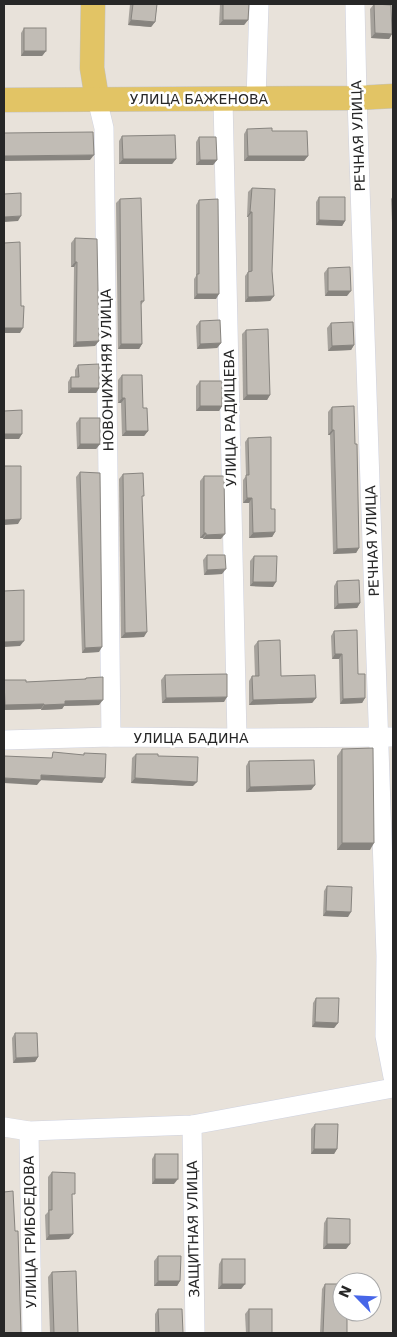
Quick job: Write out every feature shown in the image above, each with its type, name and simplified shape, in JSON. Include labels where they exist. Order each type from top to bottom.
[{"type":"main road","name":"НОВОНИЖНЯЯ УЛИЦА","points":[[93,4],[92,68],[97,99]]},
{"type":"main road","name":"УЛИЦА БАЖЕНОВА","points":[[4,100],[356,98],[393,96]]},
{"type":"street","points":[[256,98],[259,4]]},
{"type":"street","name":"РЕЧНАЯ УЛИЦА","points":[[355,4],[356,98],[386,737],[385,1036],[393,1076]]},
{"type":"street","name":"НОВОНИЖНЯЯ УЛИЦА","points":[[97,99],[104,128],[111,737]]},
{"type":"street","name":"УЛИЦА РАДИЩЕВА","points":[[223,99],[237,738]]},
{"type":"street","name":"УЛИЦА БАДИНА","points":[[4,740],[111,737],[386,737]]},
{"type":"street","points":[[4,1127],[29,1130],[192,1125],[393,1088]]},
{"type":"street","name":"ЗАЩИТНАЯ УЛИЦА","points":[[192,1125],[195,1333]]},
{"type":"street","name":"УЛИЦА ГРИБОЕДОВА","points":[[29,1130],[32,1333]]},
{"type":"building","points":[[133,4],[157,4],[155,22],[131,20]]},
{"type":"building","points":[[223,4],[249,4],[248,20],[223,20]]},
{"type":"building","points":[[374,4],[391,5],[392,34],[375,33]]},
{"type":"building","points":[[24,28],[46,28],[46,51],[24,51]]},
{"type":"building","points":[[272,128],[272,131],[307,131],[308,156],[248,156],[247,129]]},
{"type":"building","points":[[93,132],[94,155],[4,156],[4,133]]},
{"type":"building","points":[[175,135],[176,159],[123,159],[122,136]]},
{"type":"building","points":[[199,137],[216,137],[217,160],[200,160]]},
{"type":"building","points":[[252,188],[275,189],[272,271],[274,296],[248,297],[248,272],[252,271],[252,212],[250,212]]},
{"type":"building","points":[[21,193],[21,216],[4,217],[4,194]]},
{"type":"building","points":[[319,197],[345,197],[345,221],[319,220]]},
{"type":"building","points":[[141,198],[144,301],[141,301],[142,344],[121,344],[120,199]]},
{"type":"building","points":[[218,199],[219,294],[197,294],[197,274],[199,274],[199,200]]},
{"type":"building","points":[[75,238],[97,239],[99,341],[76,342],[77,262],[75,262]]},
{"type":"building","points":[[20,242],[21,306],[24,306],[23,328],[4,328],[4,243]]},
{"type":"building","points":[[350,267],[351,291],[328,291],[328,268]]},
{"type":"building","points":[[220,320],[221,343],[200,344],[200,321]]},
{"type":"building","points":[[353,322],[354,345],[332,346],[331,323]]},
{"type":"building","points":[[268,329],[270,395],[247,395],[246,330]]},
{"type":"building","points":[[99,364],[99,388],[71,388],[71,377],[79,377],[78,365]]},
{"type":"building","points":[[122,375],[142,375],[143,408],[147,408],[148,431],[126,431],[125,398],[122,398]]},
{"type":"building","points":[[200,381],[222,381],[222,406],[200,406]]},
{"type":"building","points":[[354,406],[355,444],[357,444],[359,548],[337,549],[332,407]]},
{"type":"building","points":[[22,410],[22,434],[4,434],[4,411]]},
{"type":"building","points":[[80,418],[100,418],[100,444],[80,444]]},
{"type":"building","points":[[271,437],[271,509],[275,509],[275,532],[253,533],[252,498],[247,498],[246,475],[249,475],[248,438]]},
{"type":"building","points":[[4,466],[21,466],[21,519],[4,520]]},
{"type":"building","points":[[80,472],[100,473],[102,647],[85,648]]},
{"type":"building","points":[[143,473],[144,496],[142,496],[147,632],[125,633],[123,474]]},
{"type":"building","points":[[204,476],[224,476],[225,534],[206,535],[204,533]]},
{"type":"building","points":[[207,555],[225,555],[226,569],[207,570]]},
{"type":"building","points":[[254,556],[277,556],[276,582],[253,582]]},
{"type":"building","points":[[359,580],[360,603],[338,604],[337,581]]},
{"type":"building","points":[[24,590],[24,641],[4,642],[4,591]]},
{"type":"building","points":[[357,630],[358,674],[365,674],[365,698],[343,699],[342,654],[335,654],[334,631]]},
{"type":"building","points":[[280,640],[281,676],[315,675],[316,698],[253,700],[252,676],[259,676],[258,641]]},
{"type":"building","points":[[227,674],[227,697],[166,698],[165,675]]},
{"type":"building","points":[[103,677],[103,700],[65,701],[65,704],[5,705],[4,680],[26,680],[26,682]]},
{"type":"building","points":[[373,748],[374,843],[342,843],[342,749]]},
{"type":"building","points":[[53,752],[84,755],[84,753],[106,754],[105,778],[41,775],[41,780],[4,778],[4,756],[52,758]]},
{"type":"building","points":[[136,754],[198,757],[197,782],[135,778]]},
{"type":"building","points":[[314,760],[315,785],[250,787],[249,761]]},
{"type":"building","points":[[327,886],[352,887],[351,912],[326,911]]},
{"type":"building","points":[[316,998],[339,998],[338,1023],[315,1022]]},
{"type":"building","points":[[15,1033],[37,1033],[38,1057],[16,1058]]},
{"type":"building","points":[[315,1124],[338,1124],[337,1149],[314,1149]]},
{"type":"building","points":[[155,1154],[178,1154],[178,1179],[155,1179]]},
{"type":"building","points":[[52,1172],[75,1173],[75,1194],[72,1194],[73,1234],[49,1235],[49,1210],[52,1210]]},
{"type":"building","points":[[13,1191],[15,1231],[18,1231],[21,1333],[4,1333],[4,1192]]},
{"type":"building","points":[[327,1218],[350,1219],[350,1244],[327,1244]]},
{"type":"building","points":[[158,1256],[181,1256],[180,1281],[158,1281]]},
{"type":"building","points":[[222,1259],[245,1259],[245,1284],[222,1284]]},
{"type":"building","points":[[76,1271],[78,1333],[54,1333],[52,1272]]},
{"type":"building","points":[[325,1284],[332,1284],[332,1322],[347,1322],[347,1333],[323,1333]]},
{"type":"building","points":[[158,1309],[182,1309],[183,1333],[159,1333]]},
{"type":"building","points":[[249,1309],[272,1309],[272,1333],[249,1333]]}]
